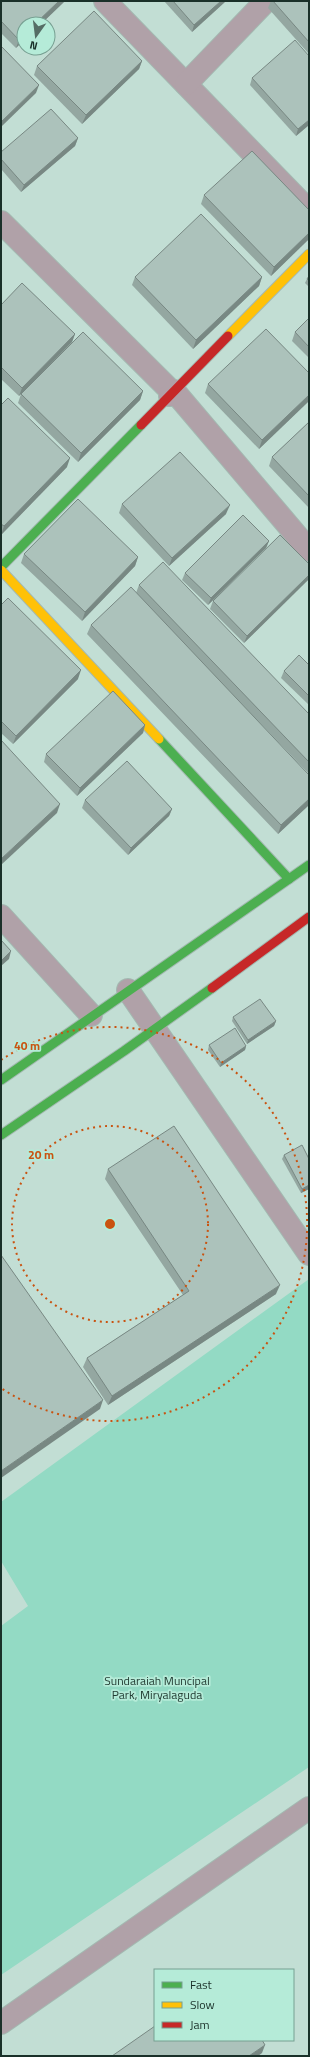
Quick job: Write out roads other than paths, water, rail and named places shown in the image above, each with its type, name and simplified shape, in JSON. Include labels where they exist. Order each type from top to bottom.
[{"type":"street","points":[[106,1],[308,208]]},
{"type":"street","points":[[186,84],[266,1]]},
{"type":"street","points":[[1,222],[172,392],[170,395]]},
{"type":"street","points":[[1,566],[309,254]]},
{"type":"street","points":[[170,395],[174,391],[309,550]]},
{"type":"street","points":[[1,570],[289,879]]},
{"type":"street","points":[[1,1080],[309,865]]},
{"type":"street","points":[[1,916],[91,1016]]},
{"type":"street","points":[[1,1136],[154,1029],[309,917]]},
{"type":"street","points":[[128,990],[309,1254]]},
{"type":"street","points":[[1,2023],[309,1808]]},
{"type":"park label","name":"Sundaraiah Muncipal Park, Miryalaguda","points":[[157,1687]]}]
